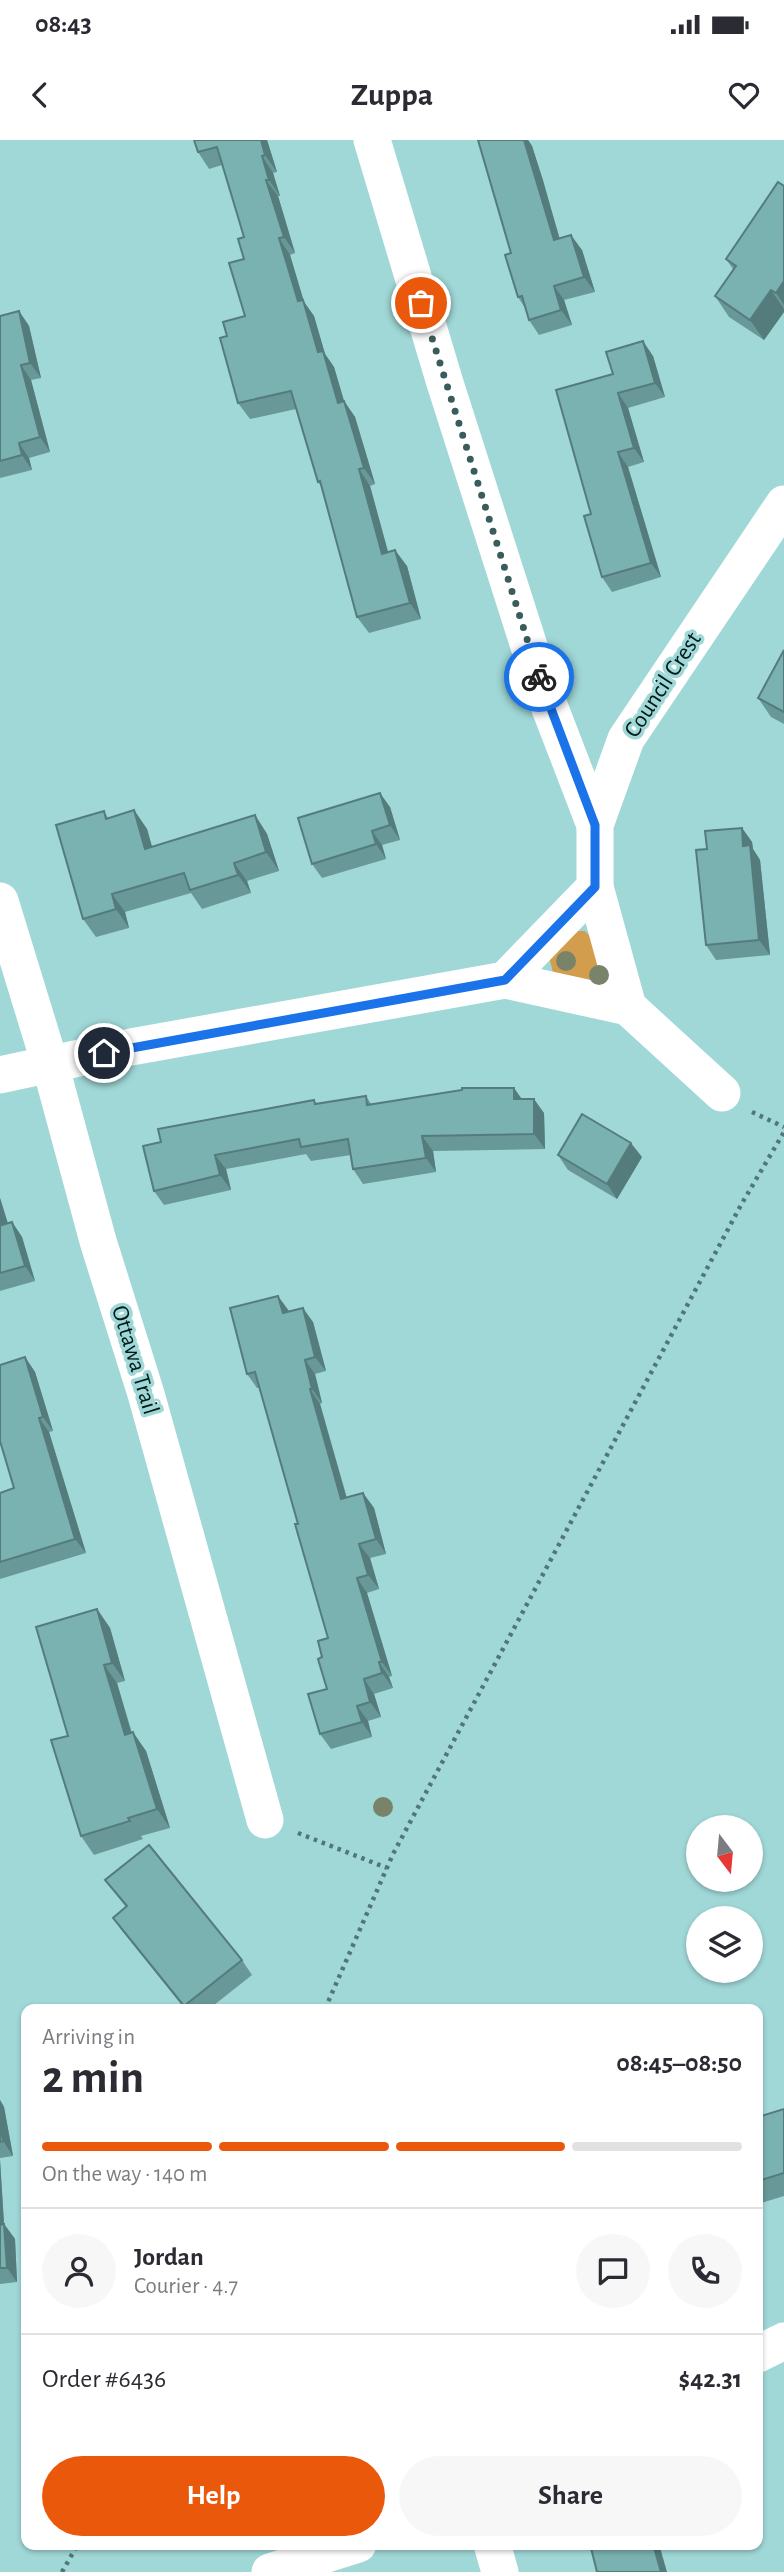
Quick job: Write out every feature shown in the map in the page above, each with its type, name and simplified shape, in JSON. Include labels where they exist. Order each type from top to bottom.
[{"type":"street","points":[[372,140],[445,383],[543,690],[595,825]]},
{"type":"street","name":"Council Crest","points":[[628,1007],[595,887],[595,825],[625,739],[784,504]]},
{"type":"street","points":[[505,980],[595,887]]},
{"type":"street","name":"Ottawa Trail","points":[[0,901],[146,1394],[265,1820]]},
{"type":"street","points":[[0,1075],[131,1047],[505,980],[628,1007],[722,1093]]},
{"type":"street","points":[[763,2352],[784,2341]]},
{"type":"street","points":[[270,2572],[339,2550]]},
{"type":"street","points":[[325,2572],[359,2550]]},
{"type":"street","points":[[494,2550],[500,2572]]},
{"type":"path","points":[[327,2004],[387,1868],[728,1229],[784,1132]]},
{"type":"path","points":[[265,1820],[387,1868]]},
{"type":"path","points":[[62,2572],[75,2550]]},
{"type":"shaded area","points":[[575,931],[585,931],[591,937],[605,985],[553,972],[549,957]]},
{"type":"building","points":[[194,140],[261,140],[265,155],[262,156],[269,180],[266,180],[284,237],[279,238],[298,301],[303,300],[318,352],[323,351],[338,403],[344,401],[364,468],[359,469],[382,554],[395,550],[410,603],[357,617],[320,481],[318,482],[291,391],[238,403],[220,338],[227,336],[223,322],[245,316],[229,263],[244,259],[238,239],[244,237],[217,147],[198,152]]},
{"type":"building","points":[[478,140],[524,140],[554,240],[571,235],[584,277],[554,286],[561,310],[529,320],[522,296],[518,297],[505,255],[511,253]]},
{"type":"building","points":[[778,182],[784,186],[784,281],[776,293],[771,290],[750,320],[715,296],[736,266],[726,259]]},
{"type":"building","points":[[19,311],[30,363],[21,365],[40,437],[19,443],[22,455],[0,461],[0,316]]},
{"type":"building","points":[[643,341],[655,383],[618,393],[634,448],[618,452],[651,563],[602,577],[584,516],[591,514],[556,390],[613,374],[606,352]]},
{"type":"building","points":[[784,650],[784,712],[758,698]]},
{"type":"building","points":[[380,793],[390,825],[372,831],[376,844],[312,864],[298,818]]},
{"type":"building","points":[[134,810],[145,849],[255,815],[266,852],[234,863],[238,875],[190,890],[184,873],[112,894],[116,909],[83,919],[56,825],[104,811],[106,819]]},
{"type":"building","points":[[742,828],[743,846],[750,845],[759,940],[706,945],[696,850],[707,849],[705,831]]},
{"type":"building","points":[[462,1088],[514,1088],[514,1099],[534,1099],[534,1134],[422,1136],[426,1158],[353,1169],[348,1139],[301,1147],[299,1139],[215,1155],[220,1175],[154,1191],[143,1146],[161,1142],[158,1129],[314,1100],[315,1104],[366,1096],[367,1105]]},
{"type":"building","points":[[582,1114],[631,1143],[607,1184],[558,1155]]},
{"type":"building","points":[[0,1218],[2,1225],[12,1222],[25,1266],[0,1273]]},
{"type":"building","points":[[278,1296],[283,1313],[303,1308],[315,1357],[305,1360],[310,1389],[341,1499],[363,1493],[376,1539],[359,1544],[368,1575],[357,1578],[382,1662],[379,1662],[382,1673],[364,1679],[370,1702],[357,1706],[362,1722],[320,1734],[308,1694],[327,1689],[318,1659],[322,1657],[318,1641],[328,1638],[255,1372],[247,1374],[230,1308]]},
{"type":"building","points":[[25,1357],[43,1417],[39,1418],[75,1539],[0,1562],[0,1493],[14,1488],[0,1441],[0,1365]]},
{"type":"building","points":[[97,1609],[112,1663],[104,1665],[125,1735],[133,1732],[157,1809],[128,1818],[130,1821],[81,1836],[51,1740],[68,1736],[36,1627]]},
{"type":"building","points":[[149,1845],[242,1960],[187,2004],[182,2004],[113,1918],[127,1906],[105,1880]]},
{"type":"building","points":[[784,2109],[784,2173],[763,2179],[763,2115]]},
{"type":"building","points":[[4,2224],[7,2268],[0,2268],[0,2225]]},
{"type":"building","points":[[592,2550],[655,2550],[661,2572],[597,2572]]},
{"type":"way so far","points":[[421,303],[539,677]]},
{"type":"route","points":[[104,1053],[505,980],[595,887],[595,825],[539,677]]}]
